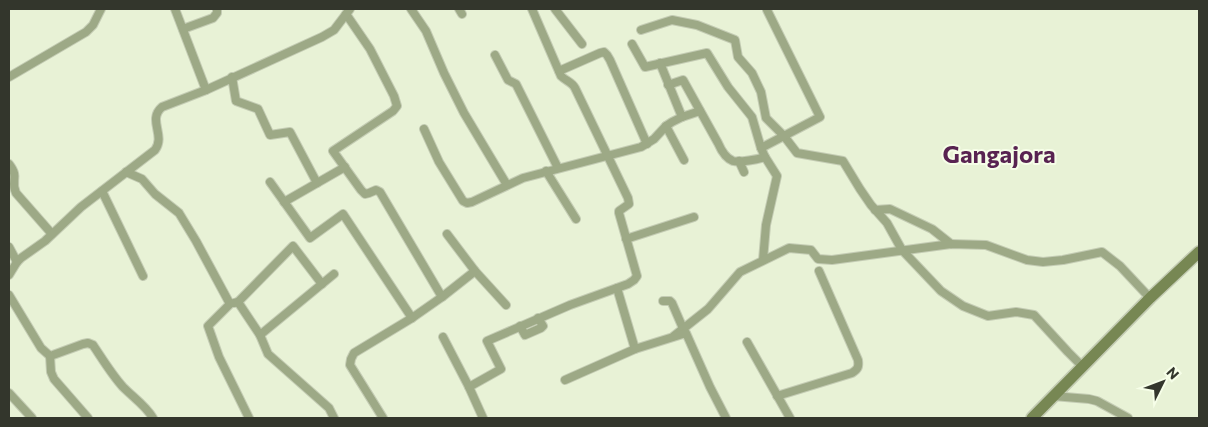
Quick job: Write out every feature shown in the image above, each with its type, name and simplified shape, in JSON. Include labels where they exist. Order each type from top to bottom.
[{"type":"main road","points":[[1032,418],[1150,298],[1199,252]]},
{"type":"street","points":[[9,77],[86,32],[101,9]]},
{"type":"street","points":[[175,9],[206,90]]},
{"type":"street","points":[[183,29],[213,18],[217,13],[217,9]]},
{"type":"street","points":[[411,9],[426,31],[464,113],[507,185]]},
{"type":"street","points":[[469,387],[501,369],[487,341],[570,304],[617,288],[634,280],[637,276],[619,213],[619,210],[629,204],[629,201],[575,88],[571,82],[564,79],[559,71],[532,9]]},
{"type":"street","points":[[556,9],[582,44]]},
{"type":"street","points":[[761,148],[820,118],[767,10]]},
{"type":"street","points":[[9,275],[21,258],[45,241],[81,207],[155,150],[159,141],[156,116],[162,107],[206,90],[322,37],[334,30],[348,12],[370,49],[394,96],[397,106],[393,111],[334,151],[365,194],[376,190],[380,192],[442,297]]},
{"type":"street","points":[[641,30],[672,20],[697,25],[735,40],[738,58],[752,73],[761,92],[766,118],[784,136],[797,153],[843,162],[860,190],[887,223],[902,250],[941,291],[963,306],[988,316],[1016,312],[1034,315],[1082,366]]},
{"type":"street","points":[[632,44],[645,66],[707,53],[728,87],[752,116],[761,148],[777,176],[766,225],[764,260]]},
{"type":"street","points":[[559,71],[600,52],[604,52],[647,144]]},
{"type":"street","points":[[495,55],[508,80],[516,84],[558,168]]},
{"type":"street","points":[[660,64],[682,116]]},
{"type":"street","points":[[232,77],[236,101],[258,109],[270,135],[290,132],[318,183]]},
{"type":"street","points":[[668,84],[683,80],[722,153],[733,161],[755,160],[765,157]]},
{"type":"street","points":[[424,129],[439,162],[463,201],[467,203],[523,178],[641,147],[659,134],[666,126],[682,116],[700,111]]},
{"type":"street","points":[[666,126],[684,160]]},
{"type":"street","points":[[739,161],[744,172]]},
{"type":"street","points":[[9,164],[15,174],[13,187],[16,193],[52,234]]},
{"type":"street","points":[[284,202],[345,167]]},
{"type":"street","points":[[546,171],[576,219]]},
{"type":"street","points":[[126,172],[142,179],[179,214],[230,304]]},
{"type":"street","points":[[270,182],[310,238],[343,214],[412,318]]},
{"type":"street","points":[[102,191],[142,276]]},
{"type":"street","points":[[875,210],[890,208],[932,229],[951,244]]},
{"type":"street","points":[[626,240],[694,217]]},
{"type":"street","points":[[446,234],[475,271],[506,305]]},
{"type":"street","points":[[565,380],[635,349],[685,331],[708,309],[740,272],[789,248],[811,250],[818,259],[832,260],[951,244],[986,245],[1027,260],[1043,262],[1102,252],[1120,266],[1150,298]]},
{"type":"street","points":[[249,418],[208,326],[230,304],[238,302],[293,246],[322,284]]},
{"type":"street","points":[[9,247],[17,262]]},
{"type":"street","points":[[383,418],[350,365],[354,354],[412,318],[475,271]]},
{"type":"street","points":[[778,396],[852,373],[859,366],[819,271]]},
{"type":"street","points":[[260,335],[334,274]]},
{"type":"street","points":[[617,288],[635,349]]},
{"type":"street","points":[[9,295],[41,348],[50,356],[51,372],[54,379],[88,418]]},
{"type":"street","points":[[662,301],[670,301],[672,303],[710,388],[726,418]]},
{"type":"street","points":[[238,302],[260,335],[268,354],[329,408],[334,418]]},
{"type":"street","points":[[443,337],[483,418]]},
{"type":"street","points":[[747,342],[790,418]]},
{"type":"street","points":[[50,356],[88,343],[93,346],[114,377],[154,418]]},
{"type":"street","points":[[9,393],[30,417]]},
{"type":"street","points":[[1053,396],[1097,401],[1128,418]]},
{"type":"district","name":"Gangajora","points":[[999,155]]}]
